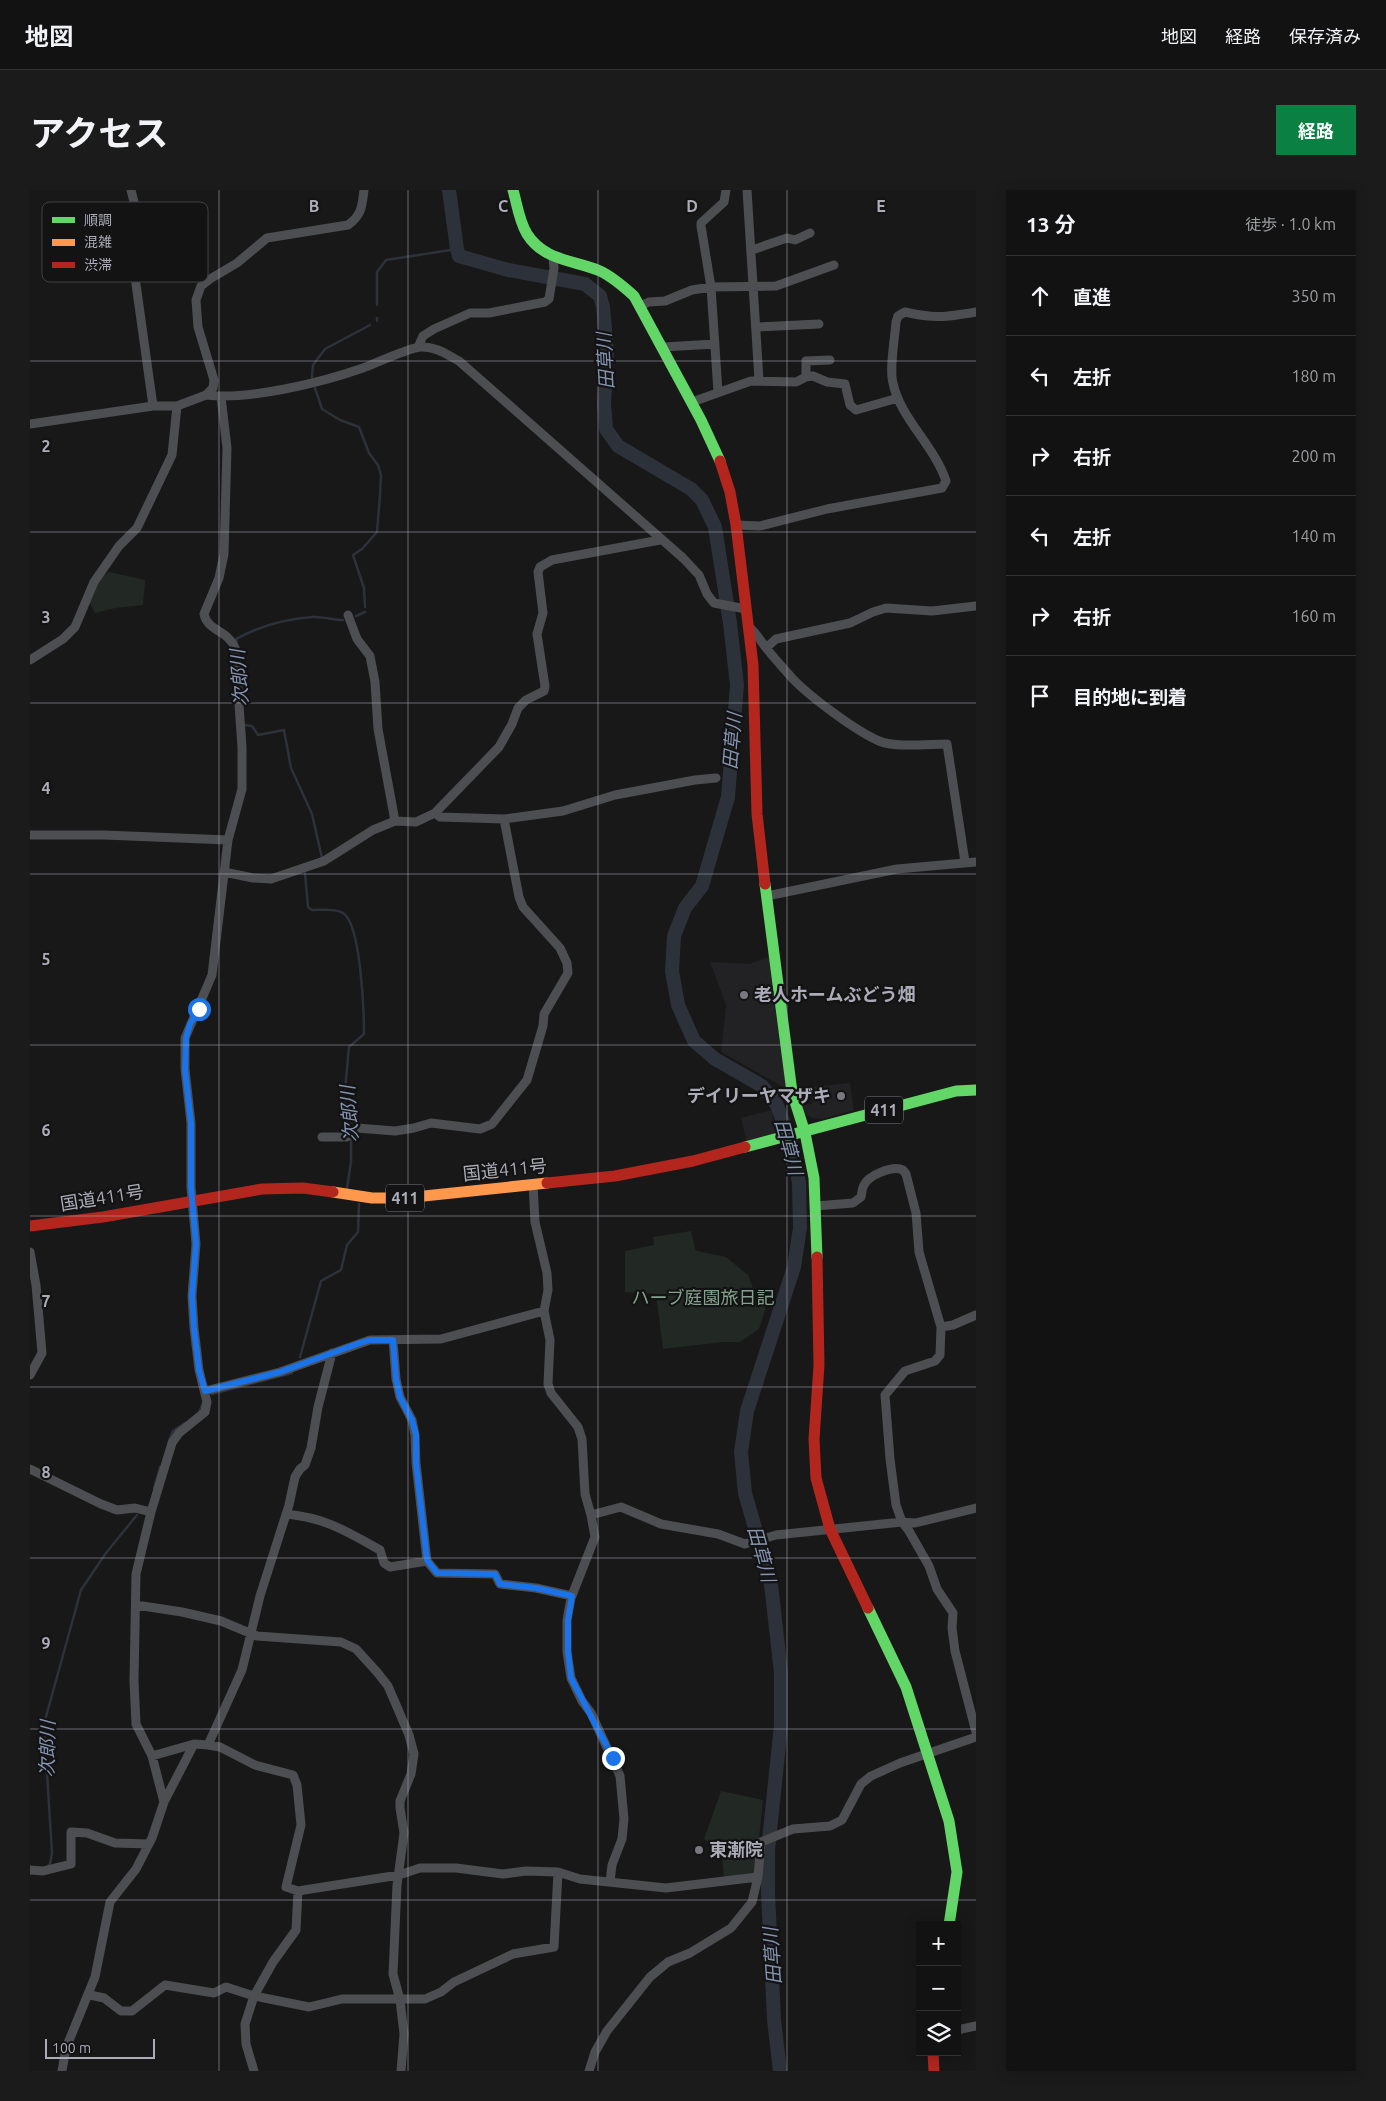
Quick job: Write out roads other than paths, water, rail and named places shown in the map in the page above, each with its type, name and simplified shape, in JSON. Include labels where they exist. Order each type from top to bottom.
[{"type":"main road","points":[[512,190],[526,233],[554,262],[591,268],[608,275],[629,291],[640,306],[692,402],[722,466],[730,492],[736,525],[742,609],[748,626],[755,697],[757,814],[767,896],[792,1092],[799,1134],[814,1178],[819,1355],[814,1439],[816,1478],[830,1529],[898,1669],[913,1705],[949,1821],[955,1851],[956,1882],[950,1921]]},
{"type":"main road","name":"国道411号","points":[[30,1226],[103,1217],[275,1188],[303,1188],[384,1198],[615,1176],[694,1161],[779,1140],[956,1091],[976,1090]]},
{"type":"main road","points":[[932,2056],[934,2071]]},
{"type":"street","points":[[208,282],[267,238],[348,225],[362,211],[364,190]]},
{"type":"street","points":[[718,392],[711,287],[701,223],[724,202],[726,190]]},
{"type":"street","points":[[747,190],[755,286],[759,380]]},
{"type":"street","points":[[752,250],[787,238],[795,240],[810,233]]},
{"type":"street","points":[[418,347],[423,336],[470,313],[489,313],[545,302],[549,299],[554,262]]},
{"type":"street","points":[[640,306],[649,302],[665,301],[692,290],[711,287],[776,286],[834,266]]},
{"type":"street","points":[[136,282],[152,406]]},
{"type":"street","points":[[30,424],[152,406],[178,406],[206,395],[213,388],[214,380],[198,327],[196,300],[202,286],[208,282]]},
{"type":"street","points":[[736,525],[760,526],[826,508],[942,488],[946,481],[941,466],[898,398],[892,381],[898,316],[905,312],[929,318],[949,317],[976,312]]},
{"type":"street","points":[[757,327],[820,324]]},
{"type":"street","points":[[663,347],[715,344]]},
{"type":"street","points":[[206,395],[221,397],[329,380],[418,347],[437,349],[459,361],[700,575],[707,594],[714,603],[742,609]]},
{"type":"street","points":[[806,377],[806,361],[830,360]]},
{"type":"street","points":[[692,402],[751,381],[796,382],[813,376],[827,382],[845,384],[850,405],[856,410],[898,398]]},
{"type":"street","points":[[164,1802],[152,1756],[136,1724],[134,1681],[136,1574],[151,1512],[172,1443],[179,1433],[206,1412],[207,1402],[199,1370],[194,1328],[192,1296],[196,1244],[194,1201],[191,1187],[191,1123],[185,1070],[186,1038],[212,976],[228,840],[242,789],[242,747],[235,648],[231,639],[210,626],[204,614],[219,578],[224,554],[227,448],[221,397]]},
{"type":"street","points":[[30,660],[63,639],[75,628],[94,582],[119,546],[138,528],[172,455],[178,406]]},
{"type":"street","points":[[224,872],[253,878],[271,879],[324,861],[372,830],[395,822],[416,822],[435,813],[499,747],[512,724],[518,708],[526,700],[544,691],[545,686],[537,634],[543,613],[538,572],[540,567],[552,560],[660,540]]},
{"type":"street","points":[[766,648],[776,639],[850,624],[873,612],[886,608],[932,611],[976,606]]},
{"type":"street","points":[[348,615],[357,639],[370,656],[375,682],[378,729],[395,822]]},
{"type":"street","points":[[748,626],[758,634],[766,648],[793,679],[810,695],[846,721],[880,741],[906,744],[947,744],[965,862]]},
{"type":"street","points":[[435,813],[440,817],[504,819],[563,811],[615,795],[695,780],[716,778]]},
{"type":"street","points":[[322,1137],[348,1137],[356,1128],[395,1131],[431,1123],[480,1129],[492,1124],[527,1080],[543,1026],[544,1014],[568,973],[567,963],[560,948],[523,907],[519,897],[504,819]]},
{"type":"street","points":[[30,835],[104,835],[228,840]]},
{"type":"street","points":[[767,896],[896,869],[976,862]]},
{"type":"street","points":[[589,2071],[595,2052],[607,2032],[650,1977],[668,1962],[690,1953],[731,1928],[752,1902],[758,1877],[759,1853],[762,1842],[793,1829],[830,1826],[842,1820],[861,1784],[878,1772],[927,1753],[975,1738],[955,1652],[952,1628],[953,1613],[937,1589],[922,1552],[902,1522],[896,1505],[890,1459],[885,1395],[905,1371],[935,1361],[940,1355],[941,1327],[919,1252],[916,1213],[906,1174],[903,1170],[893,1168],[870,1179],[864,1185],[862,1197],[853,1202],[816,1206]]},
{"type":"street","points":[[533,1184],[535,1222],[547,1273],[548,1290],[544,1311],[550,1340],[548,1384],[551,1393],[578,1427],[582,1439],[585,1494],[595,1537],[572,1596],[568,1620],[568,1652],[571,1678],[582,1701],[591,1713],[620,1776],[624,1819],[622,1839],[612,1865],[610,1882]]},
{"type":"street","points":[[30,1252],[36,1285],[42,1353],[30,1375]]},
{"type":"street","points":[[205,1391],[280,1372],[370,1340],[440,1339],[544,1311]]},
{"type":"street","points":[[941,1327],[953,1325],[976,1315]]},
{"type":"street","points":[[393,1340],[396,1379],[400,1397],[412,1420],[416,1435],[416,1463],[427,1560],[437,1573],[495,1574],[500,1584],[536,1588],[572,1596]]},
{"type":"street","points":[[208,1745],[242,1670],[250,1633],[286,1514],[295,1477],[305,1465],[311,1448],[332,1353]]},
{"type":"street","points":[[30,1469],[116,1510],[135,1508],[151,1512]]},
{"type":"street","points":[[591,1516],[622,1507],[661,1524],[718,1534],[744,1544],[776,1535],[902,1522],[914,1523],[976,1508]]},
{"type":"street","points":[[286,1514],[304,1516],[334,1525],[380,1550],[384,1563],[390,1567],[427,1560]]},
{"type":"street","points":[[136,1605],[221,1620],[257,1636],[348,1644],[377,1672],[388,1686],[409,1735],[414,1754],[412,1774],[400,1801],[404,1833],[399,1875],[393,1974],[400,2000],[404,2034],[401,2071]]},
{"type":"street","points":[[152,1756],[194,1744],[208,1745],[220,1747],[255,1765],[293,1775],[297,1785],[301,1825],[286,1887],[298,1891],[399,1875],[420,1868],[456,1868],[503,1874],[526,1871],[558,1872],[580,1879],[666,1888],[758,1877]]},
{"type":"street","points":[[62,2071],[66,2048],[90,1994],[100,1959],[105,1921],[110,1902],[136,1869],[149,1844],[164,1802],[194,1744]]},
{"type":"street","points":[[30,1870],[43,1871],[71,1864],[71,1832],[87,1833],[115,1842],[149,1844]]},
{"type":"street","points":[[90,1994],[104,1998],[121,2011],[132,2011],[165,1985],[214,1993],[226,1987],[254,1996],[309,2007],[342,1999],[425,1999],[441,1992],[454,1982],[513,1954],[554,1947],[558,1872]]},
{"type":"street","points":[[254,2071],[246,2044],[245,2024],[254,1996],[272,1962],[296,1930],[298,1891]]},
{"type":"street","points":[[961,2029],[976,2026]]},
{"type":"waterway","name":"田草川","points":[[449,190],[459,256],[508,270],[585,284],[600,296],[603,307],[607,352],[604,403],[606,429],[618,446],[691,489],[702,500],[715,527],[730,623],[737,685],[728,797],[702,886],[685,908],[674,936],[672,971],[678,1005],[694,1041],[715,1059],[762,1086],[776,1103],[792,1145],[799,1183],[800,1228],[794,1267],[747,1411],[741,1452],[745,1493],[771,1584],[781,1673],[781,1725],[768,1850],[768,1893],[774,2020],[780,2071]]},
{"type":"waterway","name":"次郎川","points":[[377,305],[377,272],[386,260],[457,249]]},
{"type":"waterway","name":"次郎川","points":[[312,377],[313,365],[325,349],[370,325]]},
{"type":"waterway","name":"次郎川","points":[[315,388],[322,409],[340,420],[359,427],[369,453],[378,465],[381,475],[377,532],[362,549],[353,555],[364,588],[365,607]]},
{"type":"waterway","name":"次郎川","points":[[356,616],[365,612]]},
{"type":"waterway","name":"次郎川","points":[[237,645],[236,639],[254,630],[282,621],[316,617],[343,620]]},
{"type":"waterway","name":"次郎川","points":[[243,725],[252,726],[258,735],[284,730],[291,768],[312,814],[322,858]]},
{"type":"waterway","name":"次郎川","points":[[305,873],[308,907],[312,910],[332,910],[343,913],[349,920],[358,950],[364,1034],[349,1047],[344,1101],[345,1108],[351,1114],[351,1129]]},
{"type":"waterway","name":"次郎川","points":[[347,1188],[351,1162],[351,1137]]},
{"type":"waterway","name":"次郎川","points":[[300,1357],[321,1281],[341,1270],[347,1245],[358,1232],[359,1204]]},
{"type":"waterway","name":"次郎川","points":[[212,1394],[292,1373]]},
{"type":"waterway","name":"次郎川","points":[[199,1413],[203,1402]]},
{"type":"waterway","name":"次郎川","points":[[169,1440],[173,1431],[185,1423]]},
{"type":"waterway","name":"次郎川","points":[[154,1488],[160,1467]]},
{"type":"waterway","name":"次郎川","points":[[48,1866],[52,1853],[44,1724],[81,1590],[106,1553],[137,1515]]},
{"type":"place","name":"老人ホームぶどう畑","points":[[744,995]]},
{"type":"place","name":"デイリーヤマザキ","points":[[841,1096]]},
{"type":"place","name":"東漸院","points":[[699,1850]]},
{"type":"park label","name":"ハーブ庭園旅日記","points":[[703,1298]]}]
